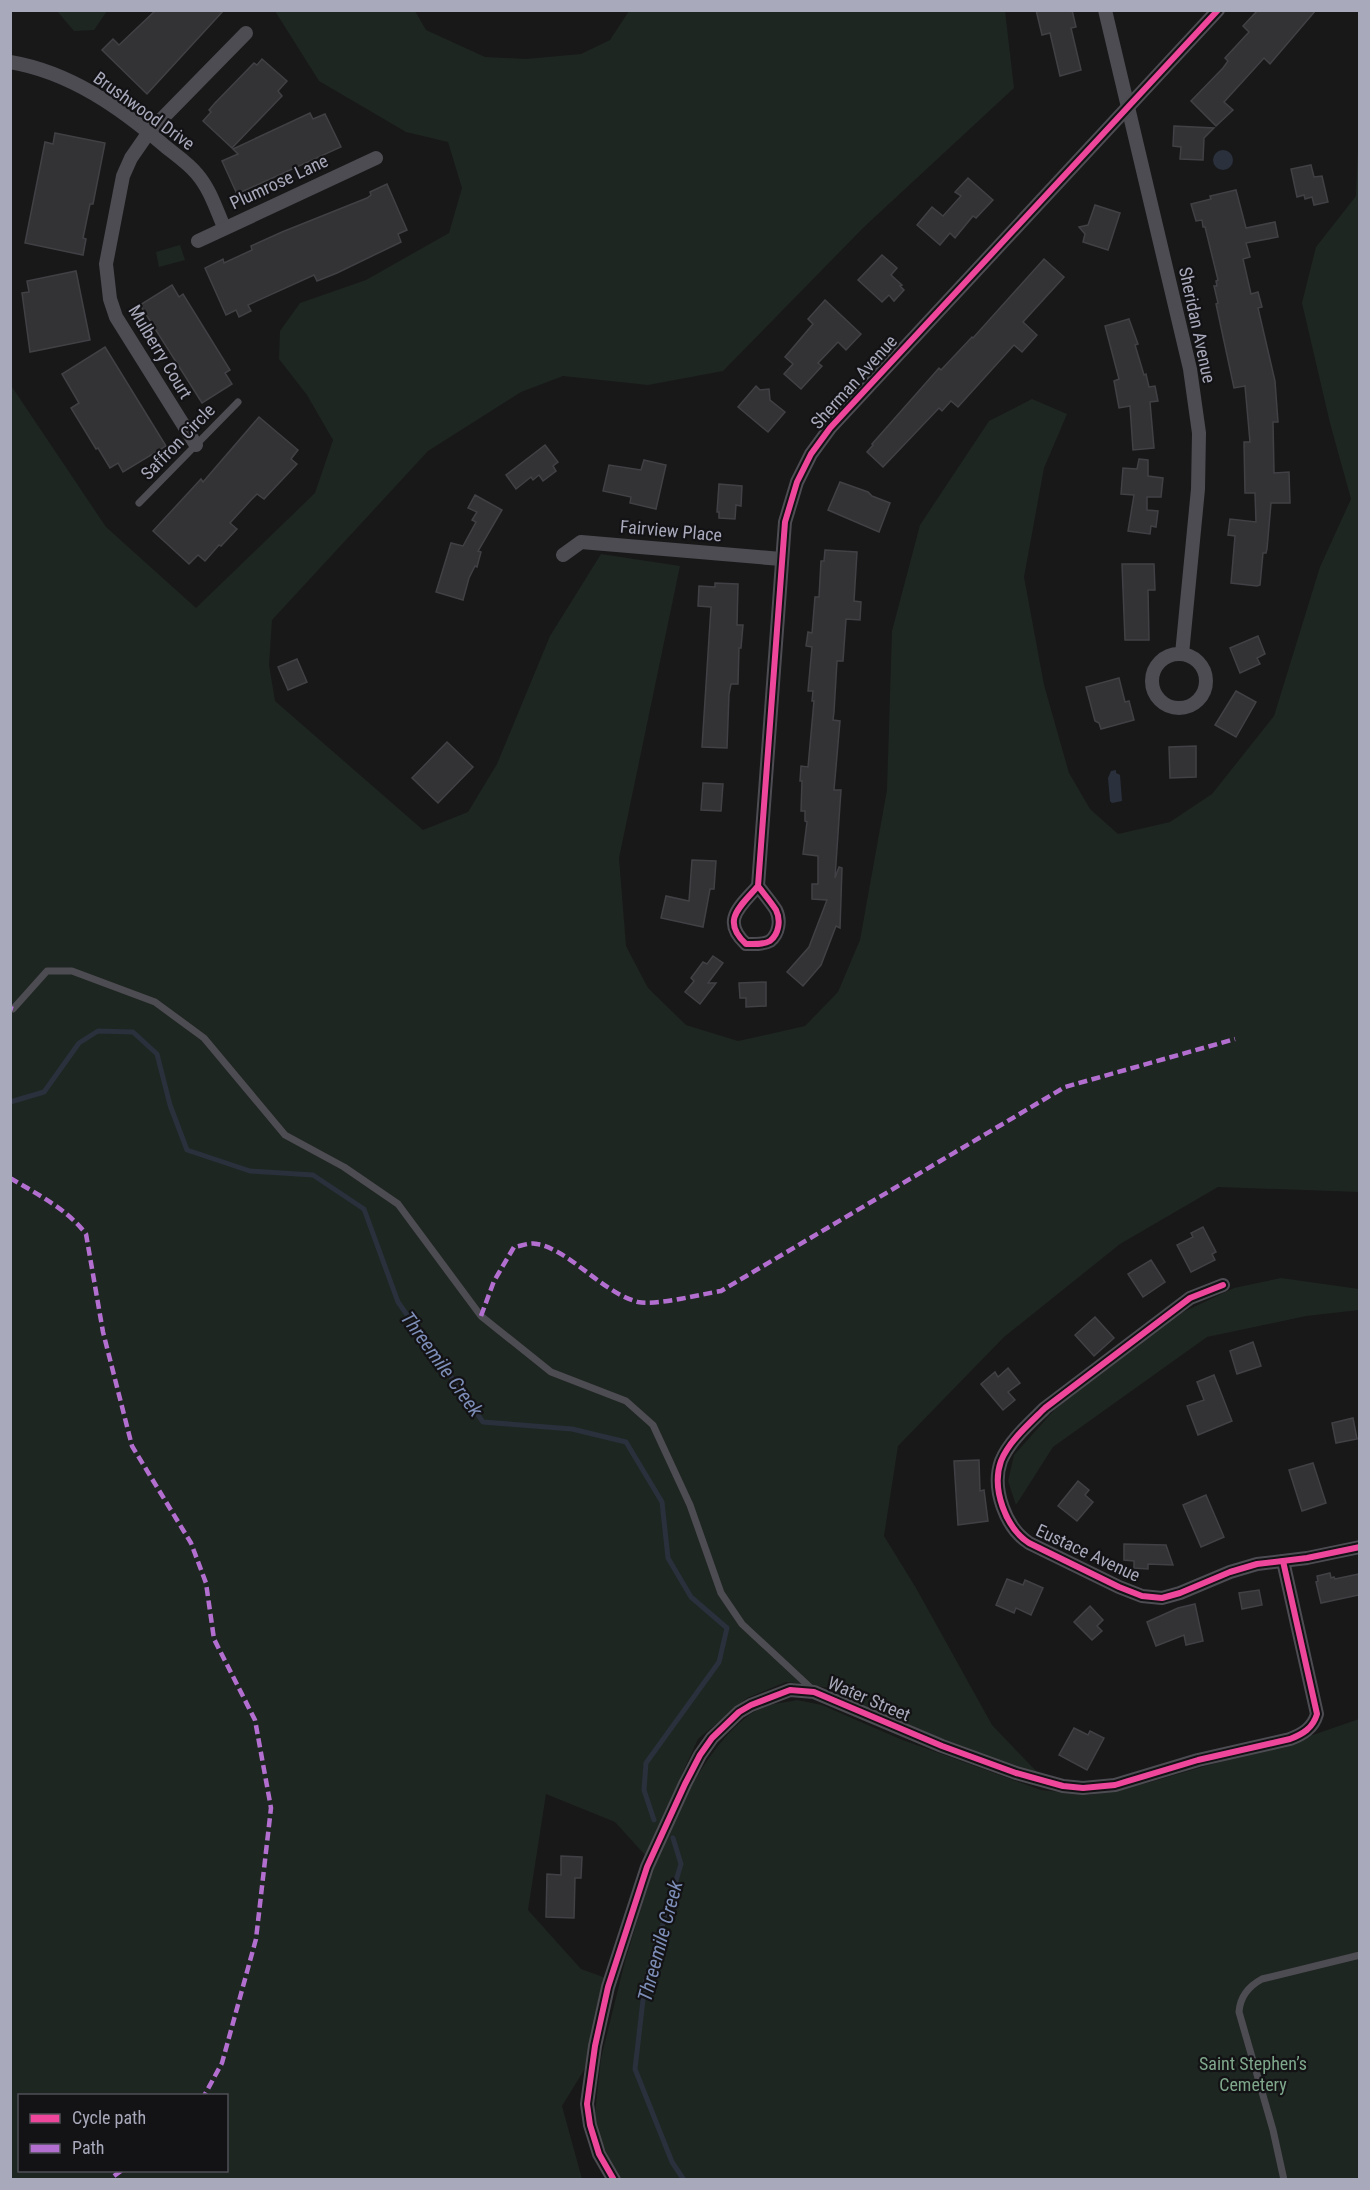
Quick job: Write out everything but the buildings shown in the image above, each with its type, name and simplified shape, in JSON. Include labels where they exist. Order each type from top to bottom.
[{"type":"street","name":"Sheridan Avenue","points":[[1105,10],[1191,369],[1199,433],[1198,489],[1182,654]]},
{"type":"street","name":"Sherman Avenue","points":[[758,886],[785,522],[797,482],[811,454],[830,428],[1218,10]]},
{"type":"street","name":"Mulberry Court","points":[[196,445],[116,317],[110,299],[106,264],[123,176],[131,158],[149,132],[246,33]]},
{"type":"street","name":"Brushwood Drive","points":[[10,62],[34,66],[63,77],[94,93],[149,132],[196,173],[210,192],[224,227]]},
{"type":"street","name":"Plumrose Lane","points":[[198,241],[376,158]]},
{"type":"street","name":"Fairview Place","points":[[563,555],[581,542],[781,559]]},
{"type":"street","points":[[1173,654],[1182,654],[1196,659],[1202,665],[1207,681],[1205,690],[1194,704],[1185,708],[1176,708],[1167,706],[1156,696],[1152,679],[1158,663],[1173,654]]},
{"type":"street","name":"Eustace Avenue","points":[[1223,1285],[1190,1298],[1171,1311],[1045,1408],[1011,1445],[999,1471],[1000,1498],[1008,1521],[1020,1537],[1119,1587],[1142,1596],[1161,1598],[1257,1564],[1359,1547]]},
{"type":"street","name":"Water Street","points":[[614,2180],[599,2154],[590,2125],[588,2092],[608,1987],[652,1855],[685,1784],[711,1738],[739,1712],[751,1704],[790,1689],[814,1692],[942,1746],[1016,1773],[1063,1786],[1083,1788],[1115,1785],[1197,1760],[1290,1739],[1303,1734],[1317,1714],[1283,1561]]},
{"type":"lane","name":"Saffron Circle","points":[[139,503],[238,402]]},
{"type":"lane","points":[[13,1009],[47,971],[72,971],[155,1002],[204,1038],[285,1135],[344,1167],[398,1204],[481,1316],[551,1372],[626,1401],[653,1425],[690,1505],[721,1593],[742,1624],[814,1692]]},
{"type":"lane","points":[[1284,2180],[1273,2130],[1239,2012],[1240,2004],[1250,1985],[1262,1978],[1359,1955]]},
{"type":"green space","points":[[57,11],[107,11],[94,30],[74,31]]},
{"type":"green space","points":[[275,11],[415,11],[426,30],[485,57],[526,59],[581,54],[610,40],[629,11],[1005,11],[1014,88],[864,227],[723,371],[648,385],[563,376],[521,392],[428,451],[272,620],[269,665],[275,701],[423,830],[468,812],[497,764],[550,636],[601,554],[680,566],[619,858],[626,946],[648,988],[686,1025],[738,1041],[805,1026],[838,992],[860,940],[887,790],[892,631],[920,525],[989,421],[1032,399],[1067,414],[1044,468],[1024,577],[1044,685],[1069,773],[1090,809],[1118,834],[1170,822],[1212,794],[1274,716],[1320,567],[1351,499],[1330,423],[1302,303],[1316,247],[1356,196],[1359,124],[1359,1192],[1218,1187],[1120,1244],[1004,1337],[898,1446],[884,1536],[916,1588],[992,1725],[1038,1773],[981,1754],[885,1716],[830,1688],[786,1682],[747,1698],[698,1739],[645,1855],[615,1822],[546,1794],[528,1910],[581,1969],[606,1978],[586,2067],[562,2106],[582,2179],[11,2179],[10,384],[106,527],[196,608],[315,493],[333,440],[307,395],[279,359],[280,331],[300,303],[366,280],[449,233],[462,188],[448,142],[406,132],[319,81]]},
{"type":"green space","points":[[180,245],[185,260],[159,267],[156,252]]},
{"type":"green space","points":[[1281,1278],[1359,1289],[1359,1310],[1306,1316],[1207,1337],[1053,1447],[1016,1505],[1008,1481],[1014,1455],[1057,1407],[1179,1314],[1234,1288]]},
{"type":"green space","name":"Saint Stephen’s Cemetery","points":[[797,1700],[822,1705],[900,1739],[1041,1790],[1090,1795],[1147,1783],[1307,1737],[1359,1719],[1359,2179],[620,2179],[599,2138],[595,2113],[601,2058],[625,1961],[651,1876],[647,1867],[694,1781],[723,1740],[757,1710]]},
{"type":"water","points":[[1223,150],[1230,153],[1233,160],[1230,167],[1223,170],[1216,167],[1213,160],[1216,153]]},
{"type":"water","points":[[1116,770],[1116,773],[1120,775],[1122,801],[1112,803],[1108,778],[1111,771]]},
{"type":"waterway","name":"Threemile Creek","points":[[10,1102],[44,1092],[79,1043],[98,1031],[133,1032],[157,1054],[170,1105],[187,1150],[250,1171],[313,1175],[364,1209],[398,1302],[483,1422],[572,1429],[626,1442],[662,1502],[668,1558],[691,1597],[727,1628],[719,1662],[646,1763],[644,1790],[654,1820]]},
{"type":"waterway","name":"Threemile Creek","points":[[673,1838],[681,1864],[645,1983],[635,2069],[672,2162],[684,2180]]},
{"type":"marked path","points":[[481,1316],[494,1281],[514,1247],[532,1243],[562,1254],[611,1290],[638,1302],[667,1301],[721,1291],[1065,1087],[1235,1039]]},
{"type":"marked path","points":[[10,1178],[61,1210],[86,1234],[103,1332],[132,1446],[191,1543],[206,1583],[214,1639],[255,1720],[271,1808],[256,1939],[222,2063],[205,2094]]},
{"type":"marked path","points":[[114,2176],[119,2172]]},
{"type":"cycle path","points":[[758,886],[776,910],[778,927],[770,941],[761,944],[746,944],[738,935],[734,920],[740,907],[758,886],[785,522],[797,482],[811,454],[830,428],[1218,10]]},
{"type":"cycle path","points":[[1223,1285],[1190,1298],[1045,1408],[1020,1433],[1009,1446],[998,1472],[999,1495],[1007,1518],[1029,1543],[1119,1587],[1142,1596],[1162,1598],[1257,1564],[1307,1558],[1360,1547]]},
{"type":"cycle path","points":[[614,2180],[599,2154],[590,2125],[587,2104],[595,2046],[608,1987],[647,1867],[685,1784],[712,1738],[739,1712],[790,1690],[814,1692],[942,1746],[1016,1773],[1063,1786],[1083,1788],[1115,1785],[1198,1760],[1290,1739],[1307,1730],[1317,1714],[1283,1561]]}]
